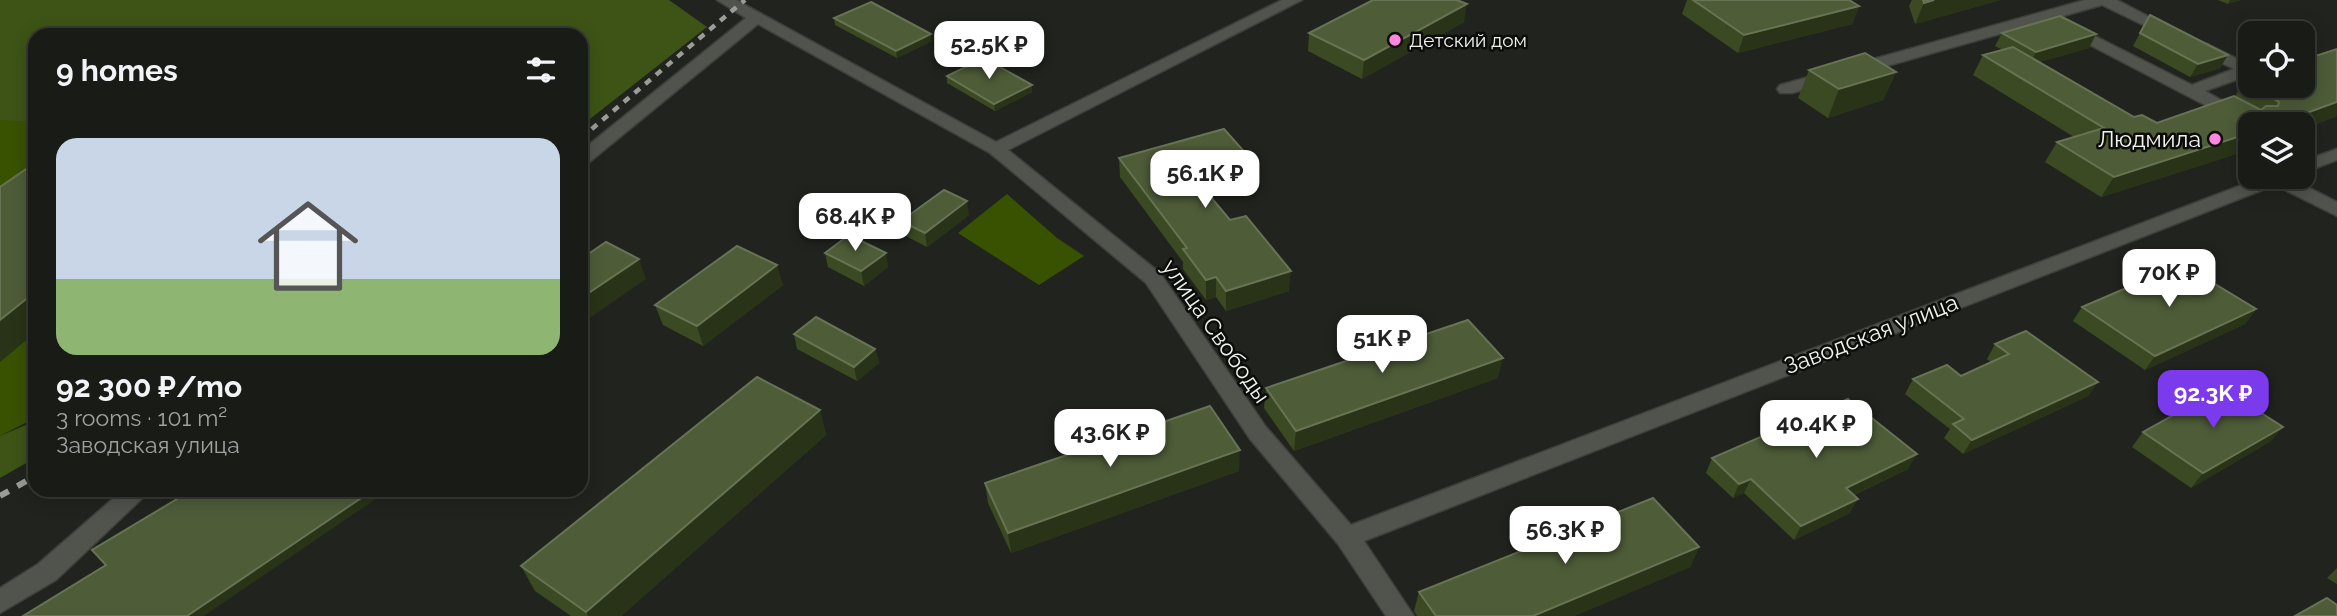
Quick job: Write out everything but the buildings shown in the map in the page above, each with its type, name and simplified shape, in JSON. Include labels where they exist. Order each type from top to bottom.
[{"type":"street","name":"улица Свободы","points":[[725,0],[996,149],[1153,278],[1258,433],[1347,537],[1401,616]]},
{"type":"street","points":[[996,149],[1294,0]]},
{"type":"street","points":[[1786,89],[2103,0],[2248,70],[2190,91]]},
{"type":"street","points":[[2046,16],[2238,115]]},
{"type":"street","points":[[588,154],[755,18]]},
{"type":"street","name":"Заводская улица","points":[[1347,537],[2246,189]]},
{"type":"street","points":[[2299,189],[2337,210]]},
{"type":"street","points":[[0,602],[47,572],[131,497]]},
{"type":"green space","points":[[0,0],[28,28],[28,422],[0,436]]},
{"type":"green space","points":[[0,0],[669,0],[707,27],[588,120],[588,28],[28,28],[28,122],[0,120]]},
{"type":"green space","points":[[1007,194],[1057,238],[1084,256],[1039,285],[958,233]]},
{"type":"green space","points":[[28,424],[28,462],[0,478],[0,436]]},
{"type":"railway","points":[[588,132],[745,0]]},
{"type":"railway","points":[[0,496],[28,480]]},
{"type":"place","name":"Детский дом","points":[[1395,40]]},
{"type":"place","name":"Людмила","points":[[2215,139]]}]
